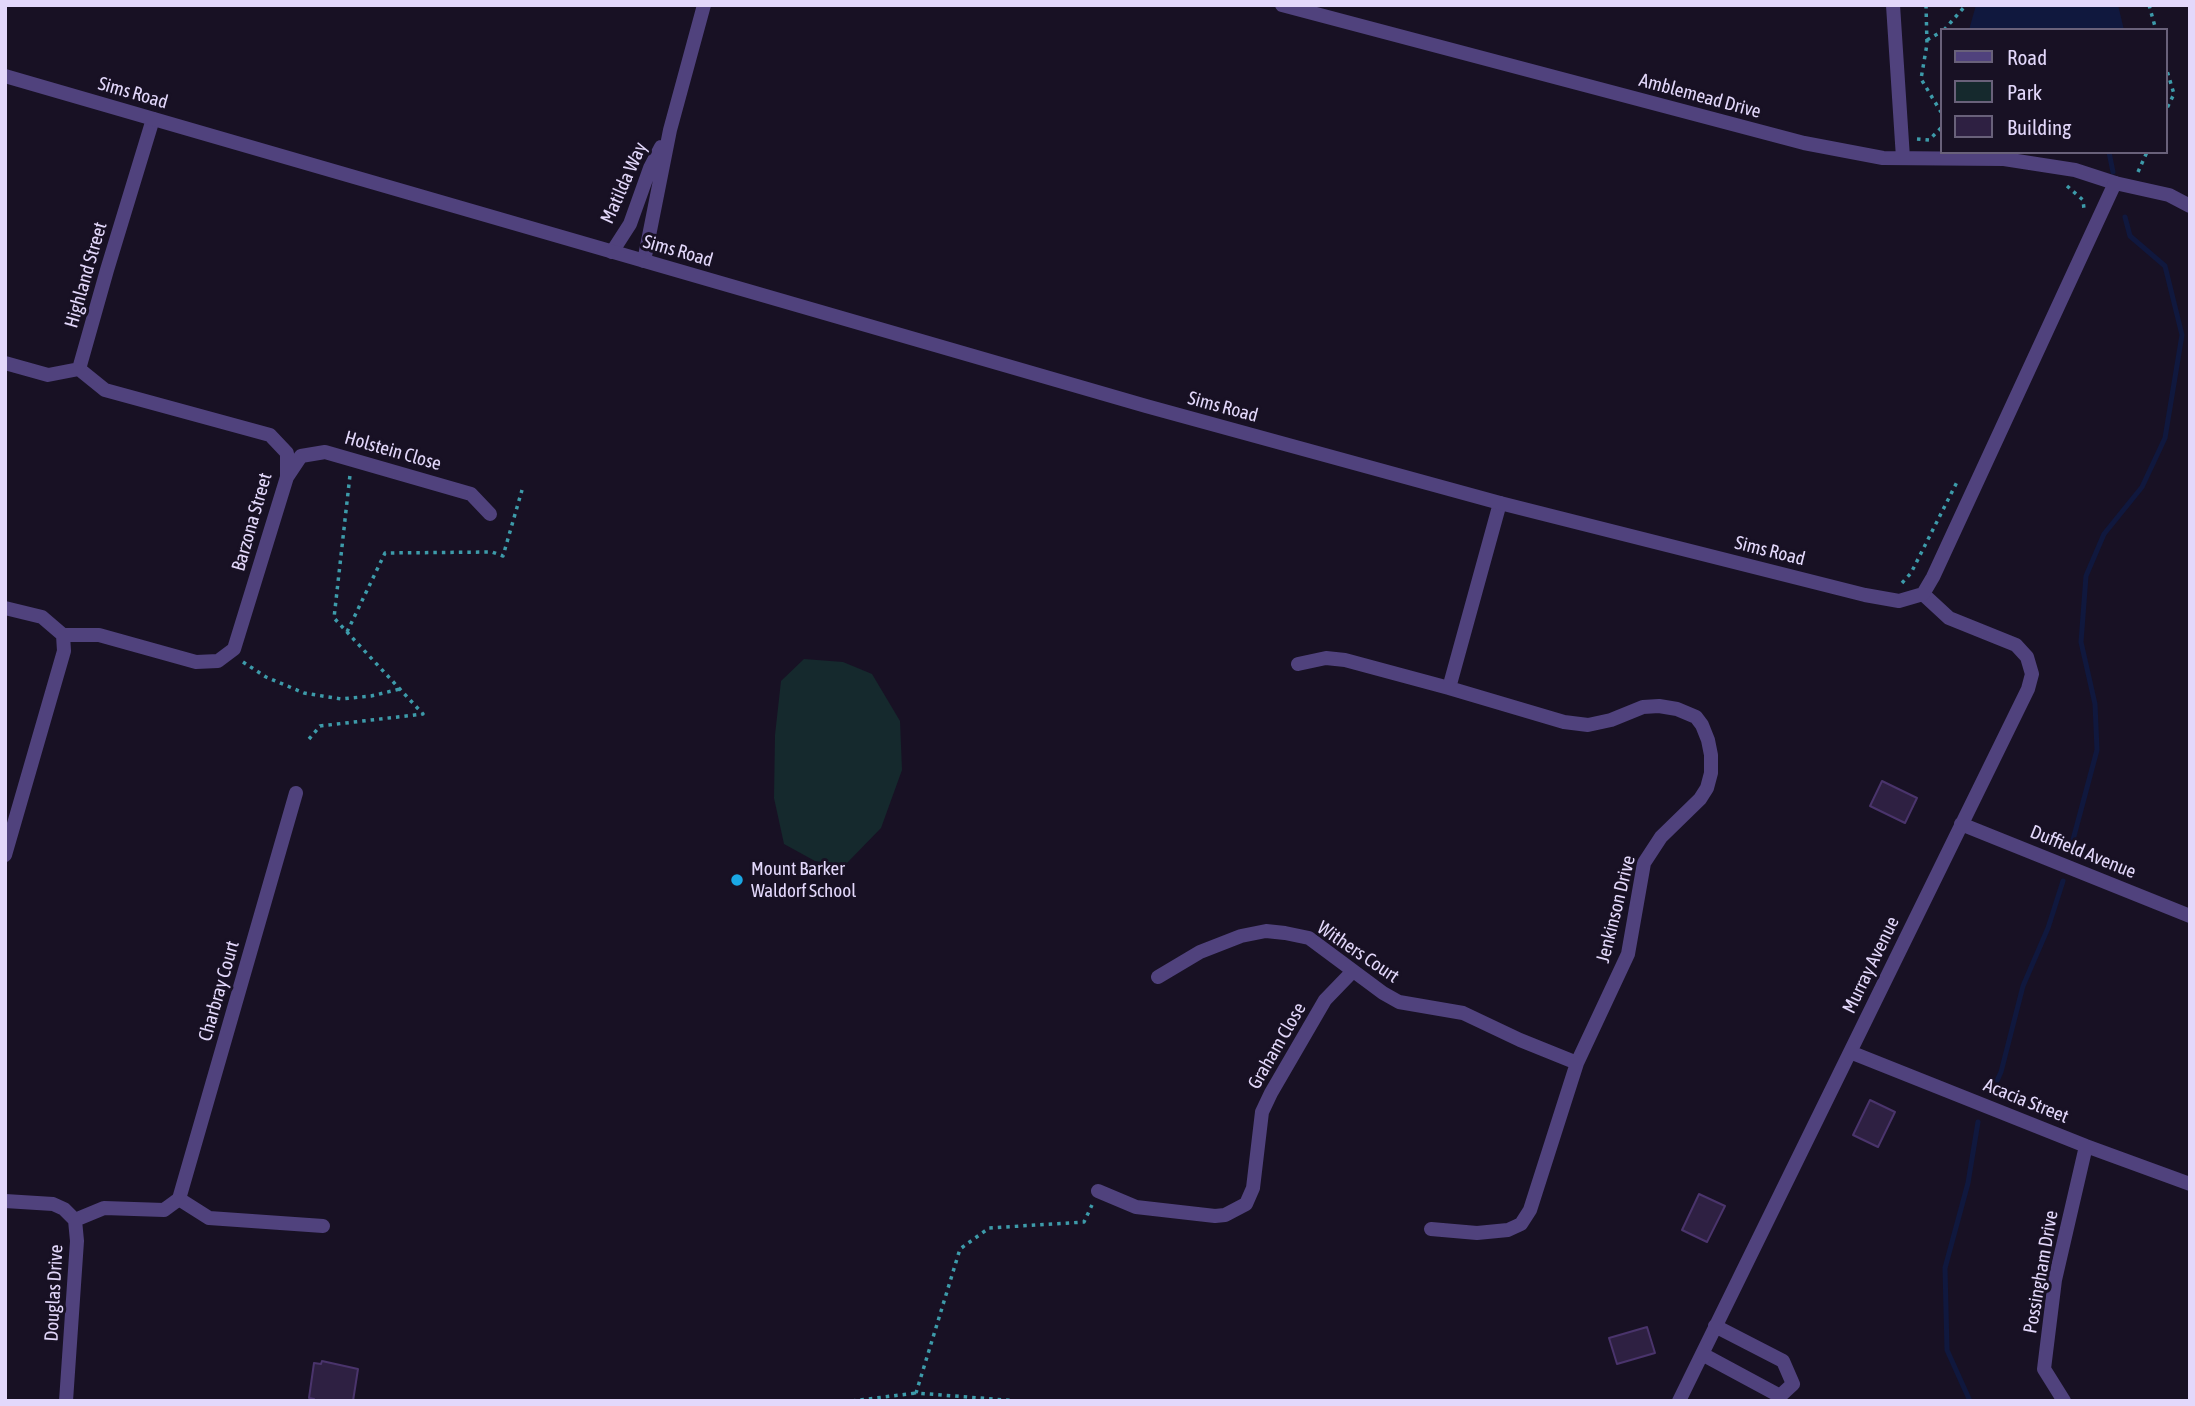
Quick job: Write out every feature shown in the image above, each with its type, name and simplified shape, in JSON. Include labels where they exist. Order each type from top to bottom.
[{"type":"street","name":"Matilda Way","points":[[644,261],[670,130],[704,5]]},
{"type":"street","name":"Amblemead Drive","points":[[1282,5],[1804,144],[1882,158],[2004,159],[2075,170],[2115,183]]},
{"type":"street","points":[[1893,5],[1902,158]]},
{"type":"street","name":"Sims Road","points":[[5,76],[1146,406],[1500,503],[1851,592],[1899,601],[1923,594]]},
{"type":"street","name":"Highland Street","points":[[79,369],[153,119]]},
{"type":"street","name":"Matilda Way","points":[[612,252],[630,224],[650,168],[670,130]]},
{"type":"street","points":[[1923,594],[2115,183],[2169,195],[2190,206]]},
{"type":"street","points":[[5,363],[48,375],[79,369]]},
{"type":"street","name":"Barzona Street","points":[[63,635],[99,635],[196,662],[218,661],[234,649],[287,477],[287,453],[270,435],[105,390],[79,369]]},
{"type":"street","name":"Holstein Close","points":[[287,477],[302,456],[325,452],[471,494],[490,514]]},
{"type":"street","points":[[1448,688],[1500,503]]},
{"type":"street","name":"Murray Avenue","points":[[1679,1401],[2028,689],[2032,674],[2027,657],[2016,645],[1949,618],[1923,594]]},
{"type":"street","points":[[5,608],[42,617],[63,635],[64,651],[5,855]]},
{"type":"street","name":"Jenkinson Drive","points":[[1298,664],[1326,658],[1345,660],[1564,722],[1588,725],[1611,720],[1643,707],[1677,709],[1696,717],[1708,740],[1711,764],[1707,788],[1700,799],[1661,837],[1644,863],[1628,954],[1577,1063],[1530,1210],[1521,1224],[1507,1230],[1477,1233],[1431,1229]]},
{"type":"street","name":"Charbray Court","points":[[179,1199],[296,793]]},
{"type":"street","name":"Duffield Avenue","points":[[1961,824],[2190,916]]},
{"type":"street","name":"Withers Court","points":[[1158,977],[1200,952],[1241,936],[1266,931],[1309,938],[1399,1002],[1463,1013],[1520,1041],[1577,1063]]},
{"type":"street","name":"Graham Close","points":[[1098,1191],[1136,1207],[1215,1216],[1225,1216],[1246,1204],[1253,1188],[1262,1112],[1325,1000],[1353,971]]},
{"type":"street","name":"Acacia Street","points":[[1850,1052],[2086,1146],[2190,1184]]},
{"type":"street","name":"Possingham Drive","points":[[2064,1401],[2044,1369],[2055,1280],[2086,1146]]},
{"type":"street","points":[[75,1220],[104,1208],[164,1210],[179,1199],[209,1218],[323,1226]]},
{"type":"street","name":"Douglas Drive","points":[[5,1201],[53,1204],[64,1209],[75,1220],[78,1241],[66,1401]]},
{"type":"street","points":[[1702,1354],[1780,1396],[1793,1384],[1783,1361],[1715,1326]]},
{"type":"path","points":[[1926,5],[1927,40],[1921,79],[1940,110]]},
{"type":"path","points":[[1946,28],[1966,5]]},
{"type":"path","points":[[2149,5],[2155,28]]},
{"type":"path","points":[[1927,40],[1940,33]]},
{"type":"path","points":[[2167,71],[2174,94],[2167,108]]},
{"type":"path","points":[[1901,138],[1928,140],[1940,129]]},
{"type":"path","points":[[2132,187],[2146,154]]},
{"type":"path","points":[[2058,183],[2065,185],[2083,200],[2084,212]]},
{"type":"path","points":[[309,739],[320,726],[423,714],[334,618],[350,475]]},
{"type":"path","points":[[1894,600],[1958,479]]},
{"type":"path","points":[[347,632],[385,553],[492,552],[503,555],[522,489]]},
{"type":"path","points":[[243,662],[266,677],[304,693],[341,699],[400,690]]},
{"type":"path","points":[[916,1393],[960,1249],[989,1228],[1084,1222],[1098,1191]]},
{"type":"path","points":[[852,1401],[916,1393],[1018,1401]]},
{"type":"green space","points":[[804,659],[843,662],[872,674],[900,721],[902,770],[881,828],[845,865],[815,861],[784,844],[774,798],[775,735],[781,681]]},
{"type":"water","points":[[1976,5],[2118,5],[2124,28],[1970,28]]},
{"type":"building","points":[[1882,781],[1917,798],[1905,823],[1870,806]]},
{"type":"building","points":[[1870,1100],[1895,1112],[1878,1147],[1853,1135]]},
{"type":"building","points":[[1699,1194],[1725,1206],[1707,1242],[1682,1230]]},
{"type":"building","points":[[1647,1327],[1655,1353],[1617,1364],[1609,1338]]},
{"type":"building","points":[[322,1361],[358,1369],[353,1401],[314,1401],[309,1398],[314,1363],[321,1364]]},
{"type":"waterway","points":[[2109,154],[2113,172]]},
{"type":"waterway","points":[[2070,851],[2097,750],[2095,704],[2081,642],[2086,576],[2104,534],[2142,487],[2165,438],[2182,335],[2165,266],[2130,236],[2125,217]]},
{"type":"waterway","points":[[1991,1094],[2001,1072],[2023,986],[2048,928],[2063,881]]},
{"type":"waterway","points":[[1970,1401],[1947,1350],[1945,1268],[1968,1183],[1978,1122]]},
{"type":"place","name":"Mount Barker Waldorf School","points":[[737,880]]}]
